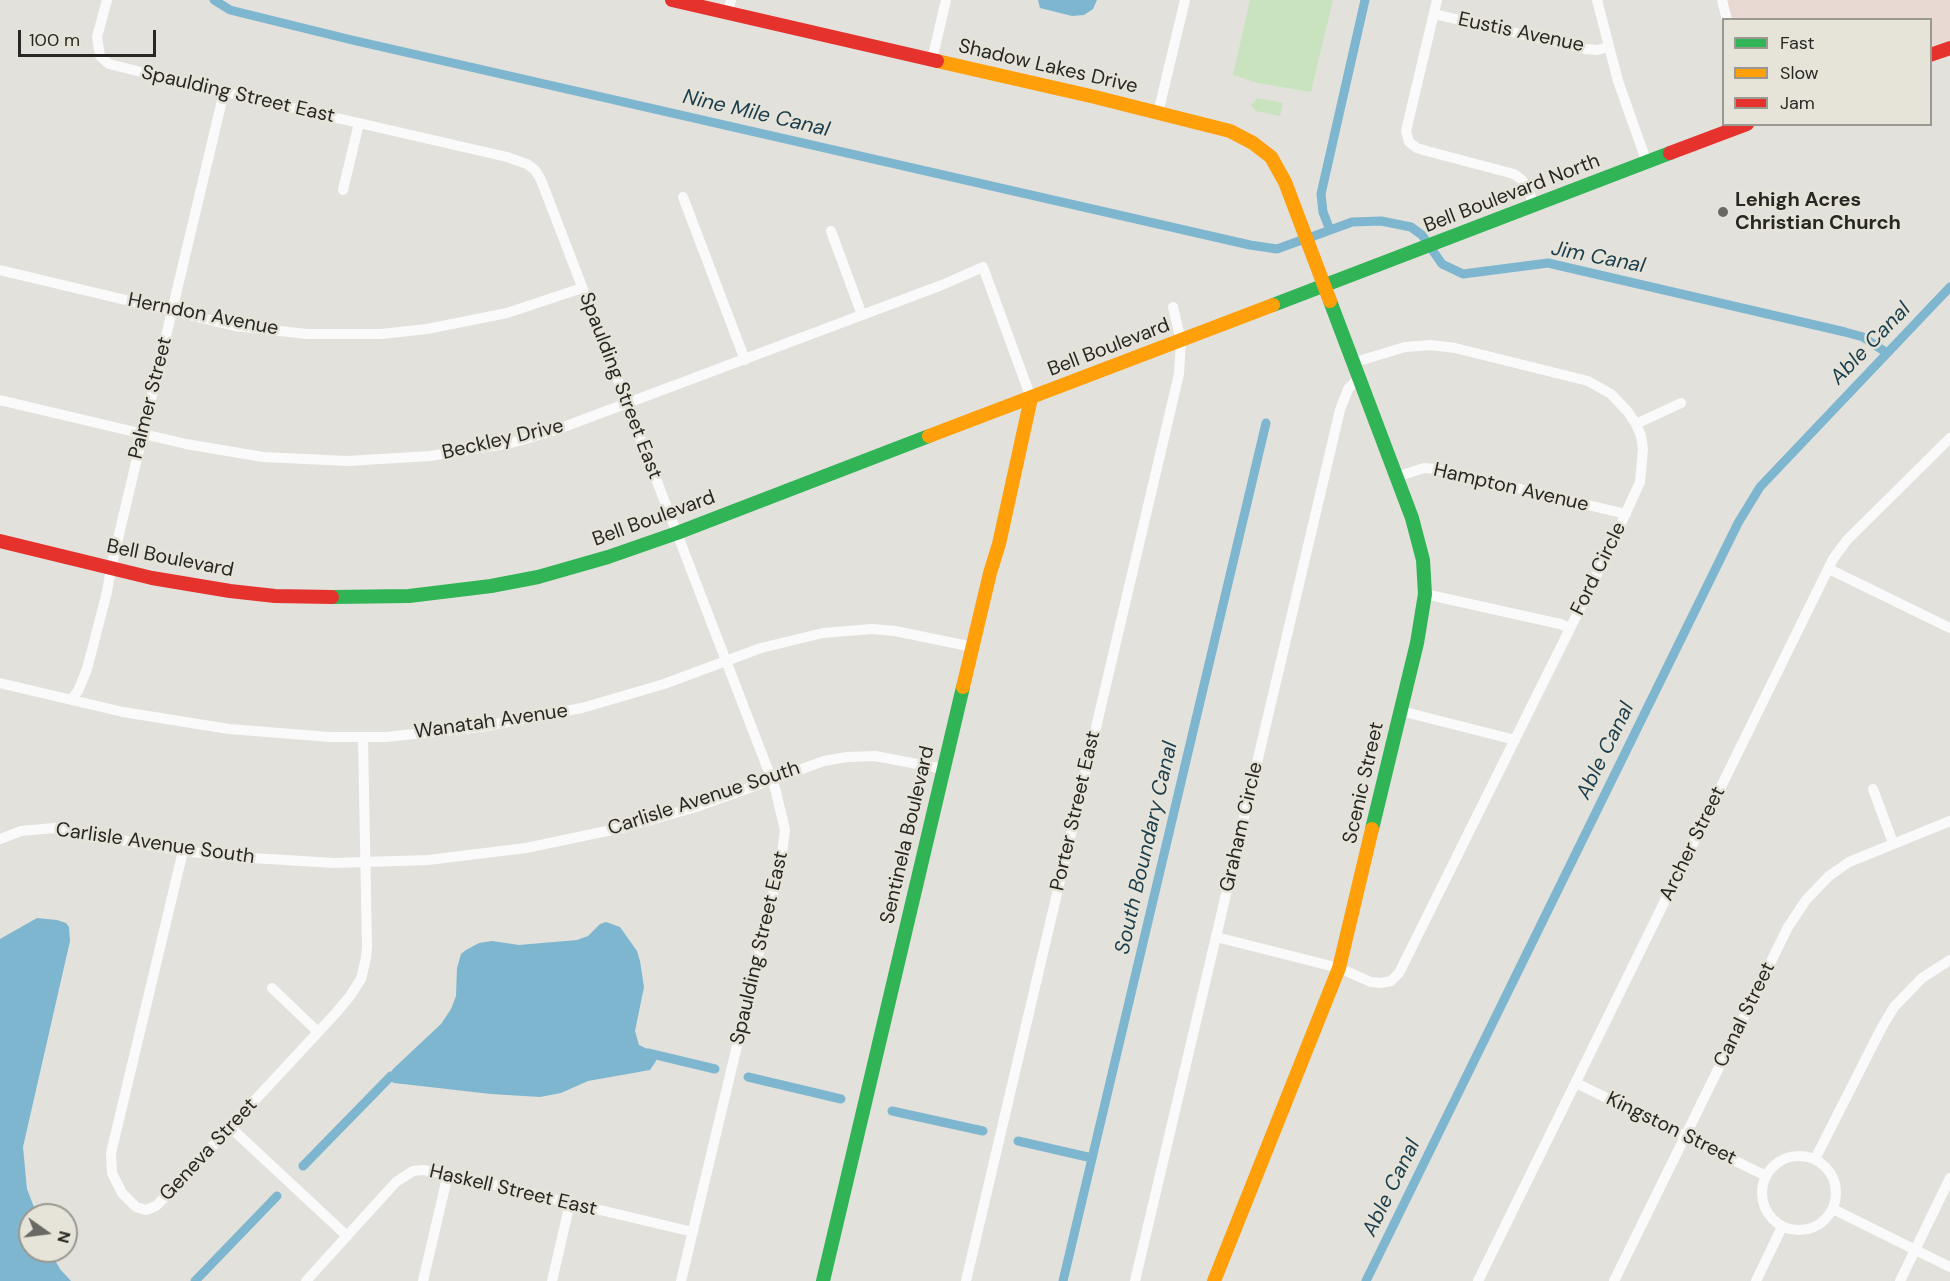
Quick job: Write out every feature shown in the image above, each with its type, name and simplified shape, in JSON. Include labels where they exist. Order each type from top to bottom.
[{"type":"street","name":"Spaulding Street East","points":[[107,0],[97,37],[100,56],[109,64],[507,157],[527,164],[535,170],[541,180],[771,779],[783,819],[783,850],[681,1281]]},
{"type":"street","name":"Shadow Lakes Drive","points":[[672,0],[730,6],[932,60],[1230,131],[1253,143],[1271,157],[1285,182],[1325,286]]},
{"type":"street","points":[[932,60],[946,0]]},
{"type":"street","points":[[1158,113],[1185,0]]},
{"type":"street","points":[[1437,0],[1406,131],[1409,142],[1417,148],[1514,174],[1528,189],[1534,206]]},
{"type":"street","points":[[1597,0],[1618,81],[1647,163]]},
{"type":"street","points":[[1722,0],[1726,18]]},
{"type":"street","name":"Eustis Avenue","points":[[1434,14],[1585,49],[1597,50],[1608,47]]},
{"type":"street","points":[[1932,54],[1950,48]]},
{"type":"street","name":"Palmer Street","points":[[71,700],[78,691],[87,669],[107,592],[142,434],[224,92]]},
{"type":"street","points":[[343,190],[359,123]]},
{"type":"street","name":"Bell Boulevard North","points":[[1292,299],[1742,126]]},
{"type":"street","points":[[683,197],[745,360]]},
{"type":"street","points":[[831,231],[862,315]]},
{"type":"street","name":"Beckley Drive","points":[[0,400],[218,451],[263,457],[326,460],[430,456],[510,442],[554,431],[745,360],[983,267],[1031,398]]},
{"type":"street","name":"Herndon Avenue","points":[[0,270],[235,326],[307,334],[381,334],[428,329],[507,313],[582,288]]},
{"type":"street","name":"Scenic Street","points":[[1214,1281],[1339,968],[1417,643],[1425,594],[1423,560],[1418,538],[1325,286]]},
{"type":"street","name":"Bell Boulevard","points":[[0,542],[187,584],[275,596],[361,598],[409,596],[491,586],[538,577],[608,557],[677,533],[1292,299]]},
{"type":"street","name":"Porter Street East","points":[[966,1281],[1179,374],[1181,341],[1173,307]]},
{"type":"street","name":"Ford Circle","points":[[1339,968],[1371,982],[1381,983],[1389,981],[1399,973],[1626,514],[1643,471],[1643,448],[1636,424],[1611,394],[1588,381],[1455,348],[1431,345],[1405,347],[1352,363]]},
{"type":"street","name":"Graham Circle","points":[[1135,1281],[1340,410],[1348,389],[1358,378]]},
{"type":"street","name":"Sentinela Boulevard","points":[[823,1281],[999,544],[1031,398]]},
{"type":"street","points":[[1636,424],[1681,403]]},
{"type":"street","name":"Archer Street","points":[[1478,1281],[1829,569],[1847,540],[1950,438]]},
{"type":"street","name":"Hampton Avenue","points":[[1396,477],[1424,468],[1436,469],[1626,514]]},
{"type":"street","points":[[1829,569],[1950,628]]},
{"type":"street","points":[[1425,594],[1570,628]]},
{"type":"street","name":"Wanatah Avenue","points":[[0,683],[164,720],[229,729],[330,737],[363,737],[432,733],[529,720],[624,697],[725,661],[811,634],[847,630],[895,631],[973,647]]},
{"type":"street","points":[[1401,711],[1515,740]]},
{"type":"street","name":"Geneva Street","points":[[183,851],[111,1153],[112,1173],[122,1193],[136,1208],[146,1209],[156,1206],[350,996],[364,969],[367,947],[363,737]]},
{"type":"street","name":"Carlisle Avenue South","points":[[0,839],[21,831],[54,828],[183,851],[288,861],[365,862],[465,856],[584,837],[696,807],[824,760],[861,756],[889,757],[944,769]]},
{"type":"street","points":[[1873,789],[1893,843]]},
{"type":"street","name":"Canal Street","points":[[1614,1281],[1788,927],[1806,900],[1839,869],[1860,856],[1950,821]]},
{"type":"street","points":[[1216,937],[1339,968]]},
{"type":"street","points":[[1815,1159],[1888,1017],[1912,987],[1950,960]]},
{"type":"street","points":[[272,988],[318,1032]]},
{"type":"street","name":"Kingston Street","points":[[1576,1083],[1766,1176]]},
{"type":"street","points":[[230,1127],[347,1236]]},
{"type":"street","points":[[1793,1156],[1815,1159],[1832,1175],[1836,1186],[1833,1209],[1817,1226],[1805,1230],[1782,1227],[1766,1210],[1763,1187],[1766,1176],[1782,1160],[1793,1156]]},
{"type":"street","name":"Haskell Street East","points":[[306,1281],[404,1175],[413,1171],[423,1170],[448,1174],[693,1232]]},
{"type":"street","points":[[423,1281],[448,1174]]},
{"type":"street","points":[[1900,1281],[1950,1178]]},
{"type":"street","points":[[552,1281],[570,1203]]},
{"type":"street","points":[[1833,1209],[1950,1267]]},
{"type":"street","points":[[1756,1281],[1782,1227]]},
{"type":"shaded area","points":[[1719,0],[1950,0],[1950,42],[1932,50],[1932,18],[1725,18]]},
{"type":"green space","points":[[1250,0],[1333,0],[1311,92],[1257,83],[1233,75]]},
{"type":"green space","points":[[1257,98],[1283,103],[1280,116],[1256,111],[1251,105]]},
{"type":"water","points":[[1038,0],[1097,0],[1093,9],[1084,15],[1072,16],[1040,8]]},
{"type":"water","points":[[37,918],[57,920],[66,923],[69,927],[70,941],[23,1147],[27,1189],[32,1203],[18,1203],[18,1263],[57,1263],[71,1281],[0,1281],[0,939]]},
{"type":"water","points":[[606,922],[620,927],[637,951],[640,961],[644,987],[635,1031],[639,1045],[658,1054],[650,1070],[588,1081],[561,1093],[540,1097],[394,1083],[387,1078],[393,1069],[441,1024],[451,1009],[456,996],[457,968],[461,954],[466,950],[479,943],[492,941],[519,945],[577,940],[588,936],[600,924]]},
{"type":"waterway","name":"Nine Mile Canal","points":[[214,0],[230,10],[352,40],[1250,245],[1277,249],[1299,241]]},
{"type":"waterway","name":"South Boundary Canal","points":[[1330,230],[1323,212],[1321,194],[1365,0]]},
{"type":"waterway","name":"Jim Canal","points":[[1314,236],[1352,222],[1381,221],[1411,227],[1422,235],[1442,264],[1463,274],[1548,263],[1845,332],[1863,337],[1887,353]]},
{"type":"waterway","name":"Able Canal","points":[[1366,1281],[1738,523],[1760,487],[1950,287]]},
{"type":"waterway","name":"South Boundary Canal","points":[[1063,1281],[1266,423]]},
{"type":"waterway","points":[[648,1053],[715,1069]]},
{"type":"waterway","points":[[303,1166],[391,1076]]},
{"type":"waterway","points":[[748,1077],[841,1099]]},
{"type":"waterway","points":[[892,1111],[983,1131]]},
{"type":"waterway","points":[[1018,1141],[1092,1158]]},
{"type":"waterway","points":[[195,1281],[277,1196]]},
{"type":"traffic: fast","points":[[1273,305],[1670,153]]},
{"type":"traffic: fast","points":[[1330,301],[1412,518],[1423,560],[1425,594],[1417,643],[1372,829]]},
{"type":"traffic: fast","points":[[332,597],[409,596],[491,586],[538,577],[608,557],[677,533],[929,436]]},
{"type":"traffic: fast","points":[[823,1281],[963,687]]},
{"type":"traffic: slow","points":[[937,61],[1230,131],[1253,143],[1271,157],[1285,182],[1330,301]]},
{"type":"traffic: slow","points":[[929,436],[1273,305]]},
{"type":"traffic: slow","points":[[963,687],[999,544],[1031,398]]},
{"type":"traffic: slow","points":[[1214,1281],[1339,968],[1372,829]]},
{"type":"traffic: jam","points":[[672,0],[937,61]]},
{"type":"traffic: jam","points":[[1932,54],[1950,48]]},
{"type":"traffic: jam","points":[[1670,153],[1742,126]]},
{"type":"traffic: jam","points":[[0,541],[152,578],[275,596],[332,597]]},
{"type":"place","name":"Lehigh Acres Christian Church","points":[[1723,212]]}]
